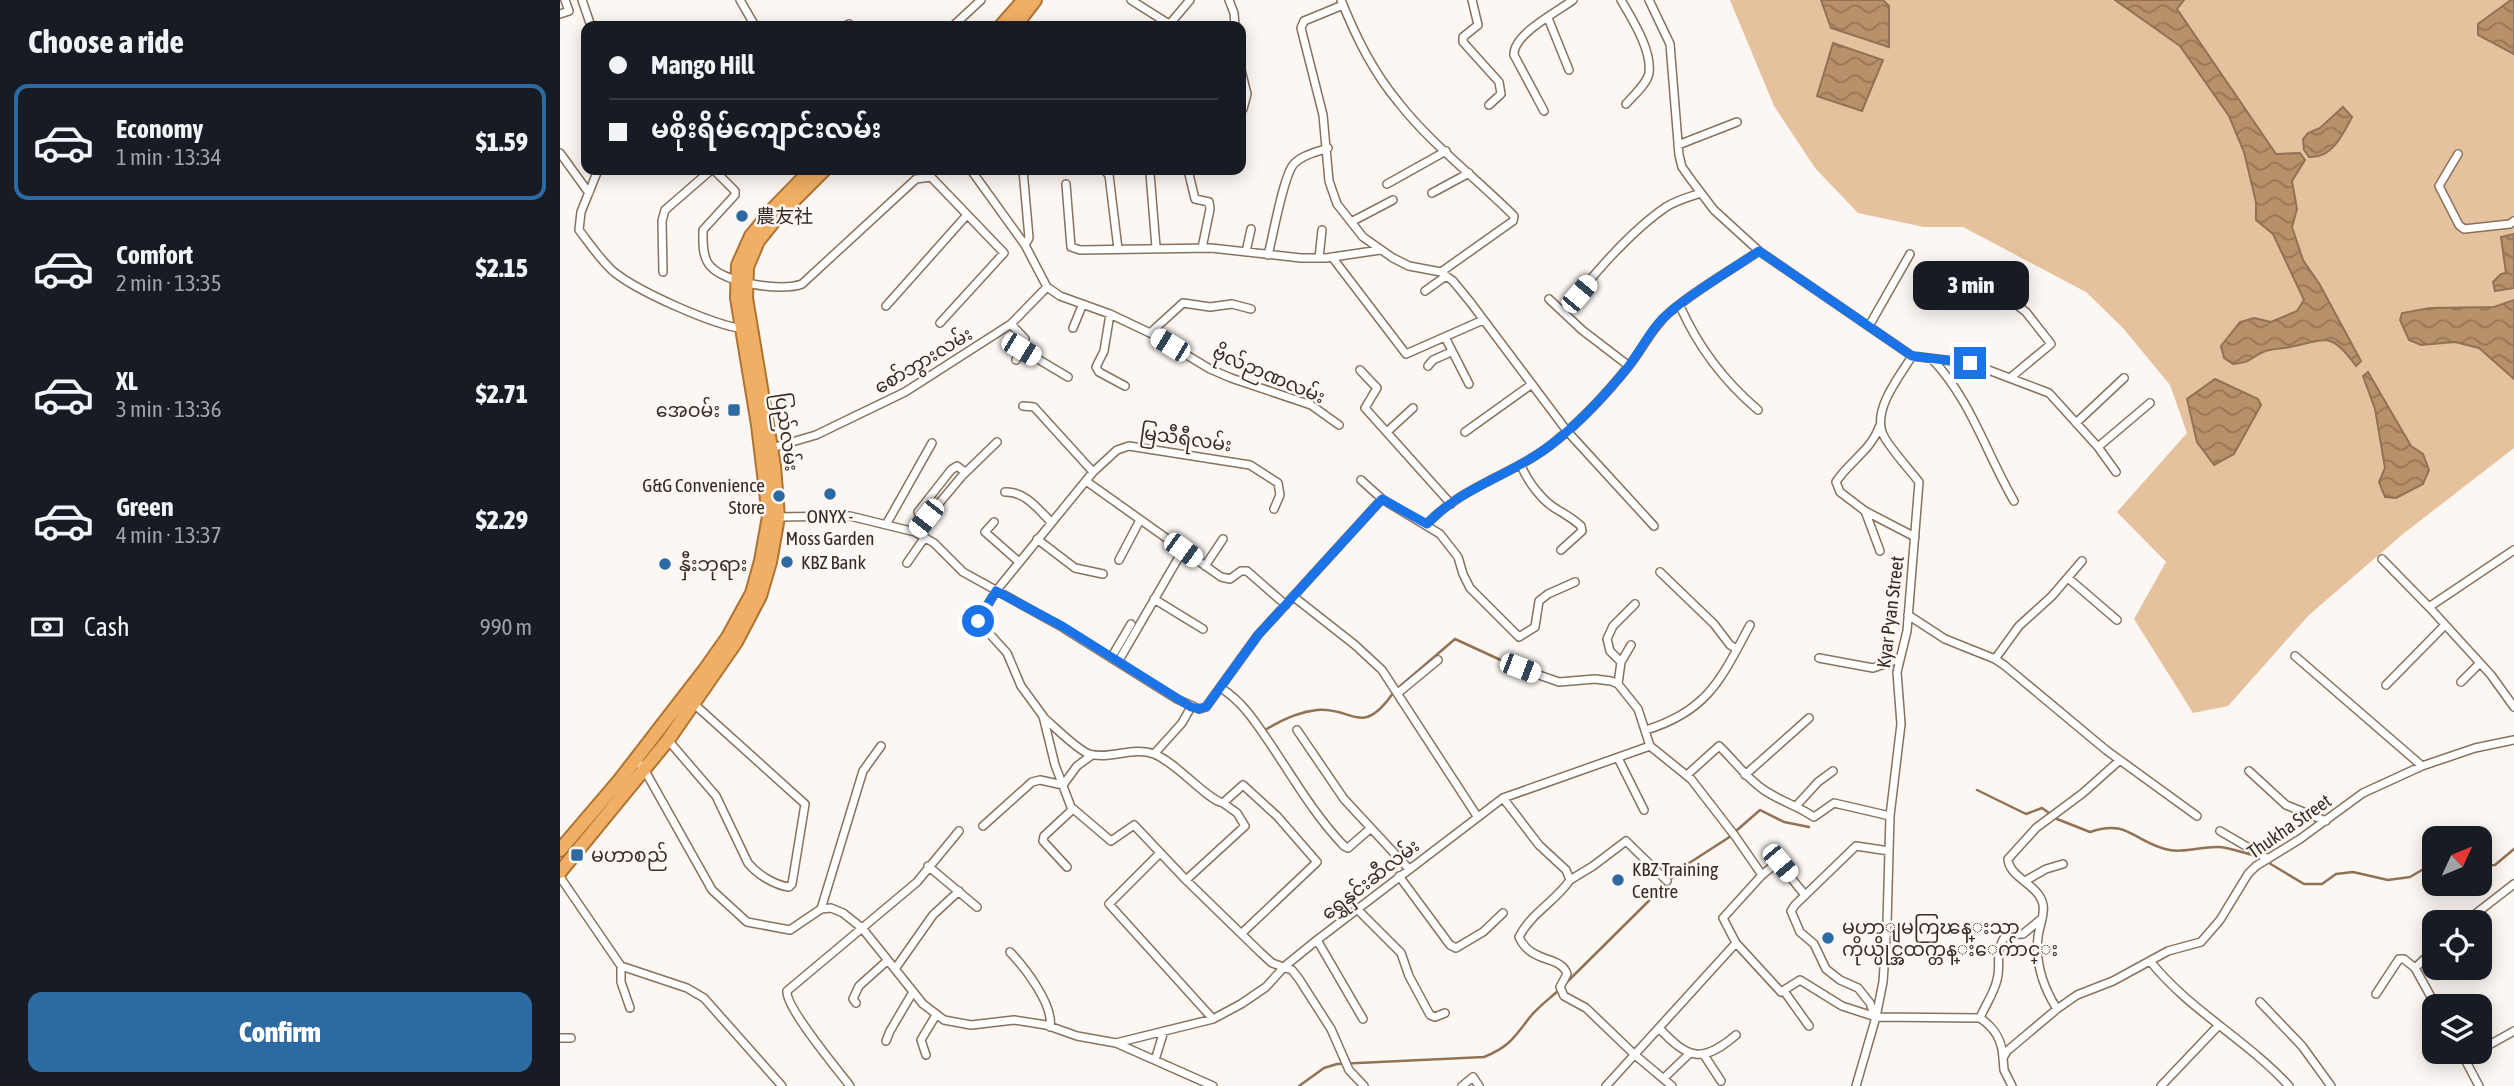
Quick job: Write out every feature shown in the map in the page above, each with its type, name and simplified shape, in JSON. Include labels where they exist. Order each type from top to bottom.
[{"type":"highway","points":[[1005,21],[1024,0]]},
{"type":"highway","points":[[1019,21],[1035,0]]},
{"type":"highway","name":"ပြည်လမ်း","points":[[742,281],[743,251],[751,236],[806,175]]},
{"type":"highway","name":"ပြည်လမ်း","points":[[560,850],[640,765],[668,740],[736,642],[760,596],[770,562],[773,517],[746,329],[737,298],[758,241],[779,215],[819,175]]},
{"type":"highway","name":"ပြည်လမ်း","points":[[560,872],[640,765],[728,637],[752,593],[773,517]]},
{"type":"street","points":[[560,14],[569,11],[565,0]]},
{"type":"street","points":[[582,0],[589,21]]},
{"type":"street","points":[[740,0],[752,21]]},
{"type":"street","points":[[958,21],[981,0]]},
{"type":"street","points":[[1131,0],[1162,21]]},
{"type":"street","points":[[1172,21],[1190,0]]},
{"type":"street","points":[[1230,0],[1235,21]]},
{"type":"street","points":[[1544,111],[1513,52],[1514,45],[1521,37],[1573,0]]},
{"type":"street","points":[[1621,0],[1642,36],[1649,75],[1626,104]]},
{"type":"street","points":[[1649,0],[1670,44],[1682,167],[1714,210],[1759,251],[1912,356],[1970,363],[2049,393],[2098,447],[2116,472]]},
{"type":"street","points":[[1475,1],[1478,25],[1463,37],[1463,42],[1499,82],[1501,94],[1489,105]]},
{"type":"street","points":[[1425,291],[1444,274],[1515,218],[1415,122],[1383,82],[1366,54],[1342,3],[1304,21],[1301,27],[1323,115],[1329,181],[1337,204],[1363,237],[1381,250],[1409,266],[1444,274],[1471,303],[1567,431],[1654,526]]},
{"type":"street","points":[[1548,18],[1569,70]]},
{"type":"street","points":[[1678,145],[1737,122]]},
{"type":"street","points":[[1268,255],[1293,165],[1305,156],[1328,148]]},
{"type":"street","points":[[1387,184],[1446,151]]},
{"type":"street","points":[[560,153],[589,193]]},
{"type":"street","points":[[2458,154],[2439,186],[2459,225],[2469,230],[2510,224],[2514,221]]},
{"type":"street","points":[[1432,193],[1469,173]]},
{"type":"street","points":[[596,175],[581,212],[579,230],[615,272],[667,303],[746,329]]},
{"type":"street","points":[[663,272],[662,221],[665,210],[705,175]]},
{"type":"street","points":[[719,175],[735,191],[735,195],[703,230],[707,262],[713,269],[742,281],[772,288],[792,288],[802,284],[916,179],[931,177],[1004,253],[940,323]]},
{"type":"street","points":[[975,175],[1025,245],[1047,287]]},
{"type":"street","points":[[1023,175],[1029,238],[1025,245]]},
{"type":"street","points":[[1109,175],[1118,248]]},
{"type":"street","points":[[1150,175],[1156,247]]},
{"type":"street","points":[[1189,175],[1195,199],[1209,202],[1202,248]]},
{"type":"street","points":[[1066,184],[1071,247],[1080,250],[1202,248],[1319,258],[1381,250]]},
{"type":"street","points":[[1563,312],[1639,230],[1665,207],[1701,193]]},
{"type":"street","points":[[1351,222],[1393,201]]},
{"type":"street","points":[[886,306],[966,216]]},
{"type":"street","points":[[1246,252],[1251,229]]},
{"type":"street","points":[[1319,258],[1322,230]]},
{"type":"street","points":[[1427,524],[1472,489],[1521,466],[1549,447],[1605,394],[1629,366],[1655,327],[1671,311],[1759,251]]},
{"type":"street","points":[[1869,326],[1910,254]]},
{"type":"street","points":[[1332,257],[1406,354],[1483,320]]},
{"type":"street","points":[[1974,283],[2009,299],[2026,312],[2052,344],[2010,378]]},
{"type":"street","name":"ဗိုလ်ဉာဏလမ်း","points":[[1047,287],[1082,306],[1110,314],[1150,333],[1210,369],[1311,405],[1339,425]]},
{"type":"street","name":"စော်ဘွားလမ်း","points":[[765,450],[816,435],[890,401],[1011,324],[1047,287]]},
{"type":"street","points":[[1549,299],[1629,366]]},
{"type":"street","points":[[1150,333],[1183,303],[1210,307],[1232,304],[1251,309]]},
{"type":"street","points":[[1073,328],[1082,306]]},
{"type":"street","points":[[1680,306],[1690,329],[1721,375],[1758,410]]},
{"type":"street","points":[[1110,314],[1104,351],[1096,367],[1099,372],[1125,386]]},
{"type":"street","points":[[1011,324],[1025,339],[1016,360]]},
{"type":"street","points":[[1445,337],[1469,384]]},
{"type":"street","points":[[1021,349],[1068,377]]},
{"type":"street","points":[[1428,366],[1433,360],[1451,352]]},
{"type":"street","points":[[1912,356],[1884,406],[1877,433],[1836,482],[1840,492],[1865,511],[1915,537]]},
{"type":"street","points":[[1931,359],[1955,387],[1970,412],[2014,501]]},
{"type":"street","points":[[1360,370],[1377,388],[1365,408],[1451,504]]},
{"type":"street","points":[[2077,423],[2124,378]]},
{"type":"street","points":[[1465,432],[1532,384]]},
{"type":"street","points":[[2098,447],[2150,403]]},
{"type":"street","points":[[1023,406],[1034,407],[1093,472]]},
{"type":"street","points":[[1388,431],[1413,408]]},
{"type":"street","name":"Kyar Pyan Street","points":[[1856,1086],[1876,1017],[1886,953],[1890,816],[1901,724],[1897,672],[1907,631],[1919,482],[1882,433],[1881,419]]},
{"type":"street","points":[[915,532],[965,472],[997,442]]},
{"type":"street","points":[[887,523],[932,443]]},
{"type":"street","name":"မြသီရီလမ်း","points":[[1043,716],[1021,686],[1007,653],[978,621],[996,591],[1037,539],[1093,472],[1117,450],[1129,446],[1250,465],[1278,483],[1280,495],[1274,509]]},
{"type":"street","points":[[918,512],[951,470],[957,466],[965,472]]},
{"type":"street","points":[[1521,466],[1550,504],[1568,514],[1581,526],[1582,531],[1561,550]]},
{"type":"street","points":[[1362,480],[1382,499],[1427,524],[1451,546],[1470,587],[1519,637],[1535,627],[1539,601],[1575,582]]},
{"type":"street","points":[[1086,481],[1221,577],[1230,579],[1241,571],[1247,571],[1286,605]]},
{"type":"street","points":[[1005,492],[1026,497],[1051,522]]},
{"type":"street","points":[[773,517],[850,516],[915,532],[934,543],[963,572],[1062,626],[1191,707],[1199,709],[1206,707],[1258,635],[1382,499]]},
{"type":"street","points":[[1865,511],[1880,551]]},
{"type":"street","points":[[1119,560],[1140,520]]},
{"type":"street","points":[[994,522],[985,531],[1019,562]]},
{"type":"street","points":[[907,563],[925,537]]},
{"type":"street","points":[[1037,539],[1075,568],[1103,574]]},
{"type":"street","points":[[1205,566],[1223,539]]},
{"type":"street","points":[[1114,660],[1183,550]]},
{"type":"street","points":[[2429,607],[2514,550]]},
{"type":"street","points":[[2382,559],[2480,663],[2503,689],[2514,707]]},
{"type":"street","points":[[1995,659],[2019,626],[2082,561]]},
{"type":"street","points":[[1660,572],[1714,624],[1730,645],[1737,649]]},
{"type":"street","points":[[2068,578],[2117,620]]},
{"type":"street","points":[[1294,597],[1368,656],[1396,690],[1477,816]]},
{"type":"street","points":[[1154,599],[1203,629]]},
{"type":"street","points":[[1620,662],[1610,651],[1607,639],[1614,626],[1635,604]]},
{"type":"street","points":[[1908,615],[1945,639],[1995,659],[2120,760],[2197,816]]},
{"type":"street","points":[[1114,660],[1131,624]]},
{"type":"street","points":[[1646,730],[1680,718],[1693,709],[1719,680],[1750,625]]},
{"type":"street","points":[[2386,685],[2445,625]]},
{"type":"street","points":[[1618,684],[1620,662],[1631,645]]},
{"type":"street","points":[[2295,656],[2422,766]]},
{"type":"street","points":[[1819,658],[1873,668],[1899,659]]},
{"type":"street","points":[[1396,690],[1438,660]]},
{"type":"street","points":[[2461,682],[2480,663]]},
{"type":"street","points":[[1520,668],[1559,682],[1595,679],[1618,684],[1638,709],[1650,746],[1687,775],[1733,832],[1762,875]]},
{"type":"street","points":[[1221,688],[1242,704],[1254,719],[1314,810],[1344,846],[1348,848],[1371,828]]},
{"type":"street","points":[[668,740],[716,796],[748,863],[755,872],[783,887],[789,887],[792,884],[806,807],[800,797],[693,703]]},
{"type":"street","points":[[1154,754],[1177,729],[1191,707]]},
{"type":"street","points":[[1043,716],[1092,755]]},
{"type":"street","points":[[1043,716],[1052,756],[1073,809],[1111,841],[1134,825],[1186,880],[1272,963],[1292,970],[1308,992],[1343,1054],[1349,1070],[1364,1086]]},
{"type":"street","points":[[1745,775],[1809,718]]},
{"type":"street","points":[[1297,730],[1344,799],[1409,869]]},
{"type":"street","name":"Thukha Street","points":[[2003,1058],[2007,1051],[2077,995],[2113,981],[2168,951],[2200,942],[2220,920],[2248,874],[2363,793],[2422,766],[2475,748],[2514,740]]},
{"type":"street","points":[[821,909],[863,771],[881,746]]},
{"type":"street","name":"ရွှေနှင်းဆီလမ်း","points":[[1116,1043],[1213,1019],[1258,993],[1317,940],[1503,798],[1650,746]]},
{"type":"street","points":[[1687,775],[1719,746],[1745,775],[1775,797],[1797,805],[1816,818],[1834,803],[1890,816]]},
{"type":"street","points":[[1063,785],[1077,766],[1092,755],[1139,751],[1154,754],[1196,782],[1217,802],[1237,813],[1245,826],[1186,880]]},
{"type":"street","points":[[1618,758],[1644,810]]},
{"type":"street","points":[[2057,1009],[2044,985],[2038,964],[2038,937],[2043,905],[2041,899],[2008,863],[2016,848],[2036,828],[2083,793],[2120,760]]},
{"type":"street","points":[[640,765],[712,890],[747,922],[790,930],[821,909],[831,908],[843,913],[862,928],[913,992],[936,1016],[944,1020],[962,1024],[1014,1020],[1051,1027],[1077,1036],[1116,1043],[1213,1086]]},
{"type":"street","points":[[1797,805],[1818,782],[1833,771]]},
{"type":"street","points":[[2249,771],[2286,804],[2326,821]]},
{"type":"street","points":[[983,826],[1032,782],[1040,780],[1063,785]]},
{"type":"street","points":[[1223,803],[1243,785],[1277,816],[1317,862],[1242,933]]},
{"type":"street","points":[[1503,798],[1539,845],[1566,870],[1570,880]]},
{"type":"street","points":[[1067,867],[1043,841],[1044,836],[1073,809]]},
{"type":"street","points":[[850,1086],[797,1016],[786,997],[789,987],[917,883],[959,831]]},
{"type":"street","points":[[2220,831],[2269,859]]},
{"type":"street","points":[[1667,881],[1626,841],[1570,880],[1538,911],[1518,937],[1523,948],[1559,963],[1565,969],[1567,974],[1561,989],[1564,996],[1586,1008],[1672,1086]]},
{"type":"street","points":[[1876,1017],[1870,1003],[1858,988],[1831,974],[1821,962],[1814,944],[1800,932],[1791,911],[1856,846],[1889,851]]},
{"type":"street","points":[[1160,853],[1109,904],[1213,1019]]},
{"type":"street","points":[[1805,895],[1779,863],[1762,875],[1723,918],[1736,943],[1780,992],[1800,980],[1832,1000],[1857,1012],[1876,1017],[1980,1018],[2002,1042],[2004,1070],[2012,1086]]},
{"type":"street","points":[[2025,881],[2046,869],[2063,864]]},
{"type":"street","points":[[929,866],[977,907]]},
{"type":"street","points":[[1399,876],[1450,945],[1456,948],[1483,932],[1503,913]]},
{"type":"street","points":[[560,877],[621,966],[621,982],[631,1008]]},
{"type":"street","points":[[2480,910],[2514,884]]},
{"type":"street","points":[[895,969],[933,915],[959,891]]},
{"type":"street","points":[[1358,910],[1401,953],[1409,976],[1430,1015],[1435,1017],[1445,1013]]},
{"type":"street","points":[[1980,1018],[1998,977],[1997,955],[2001,943],[2006,935],[2023,934],[2041,919]]},
{"type":"street","points":[[1317,940],[1363,1019]]},
{"type":"street","points":[[1606,1086],[1736,943]]},
{"type":"street","points":[[1010,952],[1040,992],[1051,1027]]},
{"type":"street","points":[[2376,994],[2399,959],[2404,959],[2415,968],[2429,994]]},
{"type":"street","points":[[856,1003],[853,999],[859,986],[888,960]]},
{"type":"street","points":[[2150,961],[2219,1025],[2260,1057],[2289,1086]]},
{"type":"street","points":[[2415,968],[2422,961]]},
{"type":"street","points":[[621,966],[687,988],[704,998],[782,1086]]},
{"type":"street","points":[[1784,991],[1809,1026]]},
{"type":"street","points":[[886,1041],[913,992]]},
{"type":"street","points":[[2260,1002],[2302,1046],[2331,1086]]},
{"type":"street","points":[[926,1055],[922,1040],[936,1016]]},
{"type":"street","points":[[2161,1086],[2219,1025]]},
{"type":"street","points":[[1659,1028],[1682,1051],[1689,1054],[1704,1055],[1721,1048],[1736,1035]]},
{"type":"street","points":[[1155,1060],[1164,1031]]},
{"type":"street","points":[[2492,1043],[2514,1031]]},
{"type":"street","points":[[560,1038],[570,1038]]},
{"type":"street","points":[[1664,1078],[1689,1054]]},
{"type":"street","points":[[1704,1055],[1721,1081]]},
{"type":"street","points":[[2468,1064],[2479,1086]]},
{"type":"street","points":[[1462,1086],[1473,1077],[1479,1086]]},
{"type":"shaded area","points":[[1730,0],[2514,0],[2514,448],[2403,534],[2309,615],[2228,706],[2193,713],[2134,619],[2166,562],[2117,512],[2187,433],[2170,385],[2123,328],[2086,292],[1963,227],[1924,227],[1858,213],[1815,168],[1774,106]]},
{"type":"water","points":[[1821,0],[1883,0],[1889,6],[1889,47],[1831,28]]},
{"type":"water","points":[[2115,0],[2184,0],[2177,9],[2276,154],[2300,153],[2305,160],[2292,181],[2297,209],[2292,227],[2303,260],[2320,285],[2361,361],[2356,366],[2340,347],[2327,340],[2269,350],[2239,363],[2233,364],[2224,358],[2221,346],[2240,322],[2254,318],[2271,322],[2297,311],[2304,300],[2273,234],[2256,220],[2256,202],[2244,152],[2229,116],[2180,46]]},
{"type":"water","points":[[2514,0],[2514,54],[2478,35],[2478,24]]},
{"type":"water","points":[[1833,43],[1883,60],[1862,111],[1817,96]]},
{"type":"water","points":[[2343,107],[2352,117],[2341,138],[2324,154],[2309,157],[2304,150],[2303,139]]},
{"type":"water","points":[[2514,234],[2514,288],[2495,291],[2493,282],[2506,273],[2501,237]]},
{"type":"water","points":[[2514,300],[2514,379],[2479,348],[2455,342],[2421,345],[2409,340],[2400,320],[2402,313],[2430,308],[2494,307]]},
{"type":"water","points":[[2368,372],[2411,446],[2423,454],[2429,470],[2423,484],[2396,498],[2385,497],[2379,482],[2385,468],[2375,409],[2363,376]]},
{"type":"water","points":[[2215,379],[2258,399],[2261,405],[2234,454],[2214,465],[2197,442],[2187,399]]},
{"type":"waterway","points":[[1398,688],[1455,639],[1518,668]]},
{"type":"waterway","points":[[1262,732],[1288,718],[1317,710],[1365,717],[1382,707],[1393,693]]},
{"type":"waterway","points":[[1977,790],[2026,814],[2042,808],[2049,813]]},
{"type":"waterway","points":[[1564,985],[1683,867],[1728,838],[1760,810],[1784,822],[1809,827]]},
{"type":"waterway","points":[[2057,819],[2090,832],[2121,829],[2165,849],[2219,847],[2256,856]]},
{"type":"waterway","points":[[2492,865],[2514,849]]},
{"type":"waterway","points":[[2269,863],[2304,884],[2322,884],[2336,874],[2353,872],[2388,880],[2410,877],[2422,870]]},
{"type":"waterway","points":[[1299,1086],[1324,1068],[1337,1064],[1484,1057],[1510,1041],[1533,1013],[1559,990]]},
{"type":"place","name":"農友社","points":[[742,216]]},
{"type":"place","name":"အေဝမ်း","points":[[734,410]]},
{"type":"place","name":"ONYX - Moss Garden","points":[[830,494]]},
{"type":"place","name":"G&G Convenience Store","points":[[779,496]]},
{"type":"place","name":"KBZ Bank","points":[[787,562]]},
{"type":"place","name":"နှီးဘုရား","points":[[665,564]]},
{"type":"place","name":"မဟာစည်","points":[[577,855]]},
{"type":"place","name":"KBZ Training Centre","points":[[1618,880]]},
{"type":"place","name":"မဟာျမကြၽန္းသာ ကိုယ္ပိုင္အထက္တန္းေက်ာင္း","points":[[1828,938]]},
{"type":"route","points":[[978,621],[996,591],[1062,626],[1191,707],[1206,707],[1258,635],[1382,499],[1427,524],[1472,489],[1535,457],[1560,438],[1605,394],[1629,366],[1655,327],[1671,311],[1759,251],[1912,356],[1970,363]]}]
